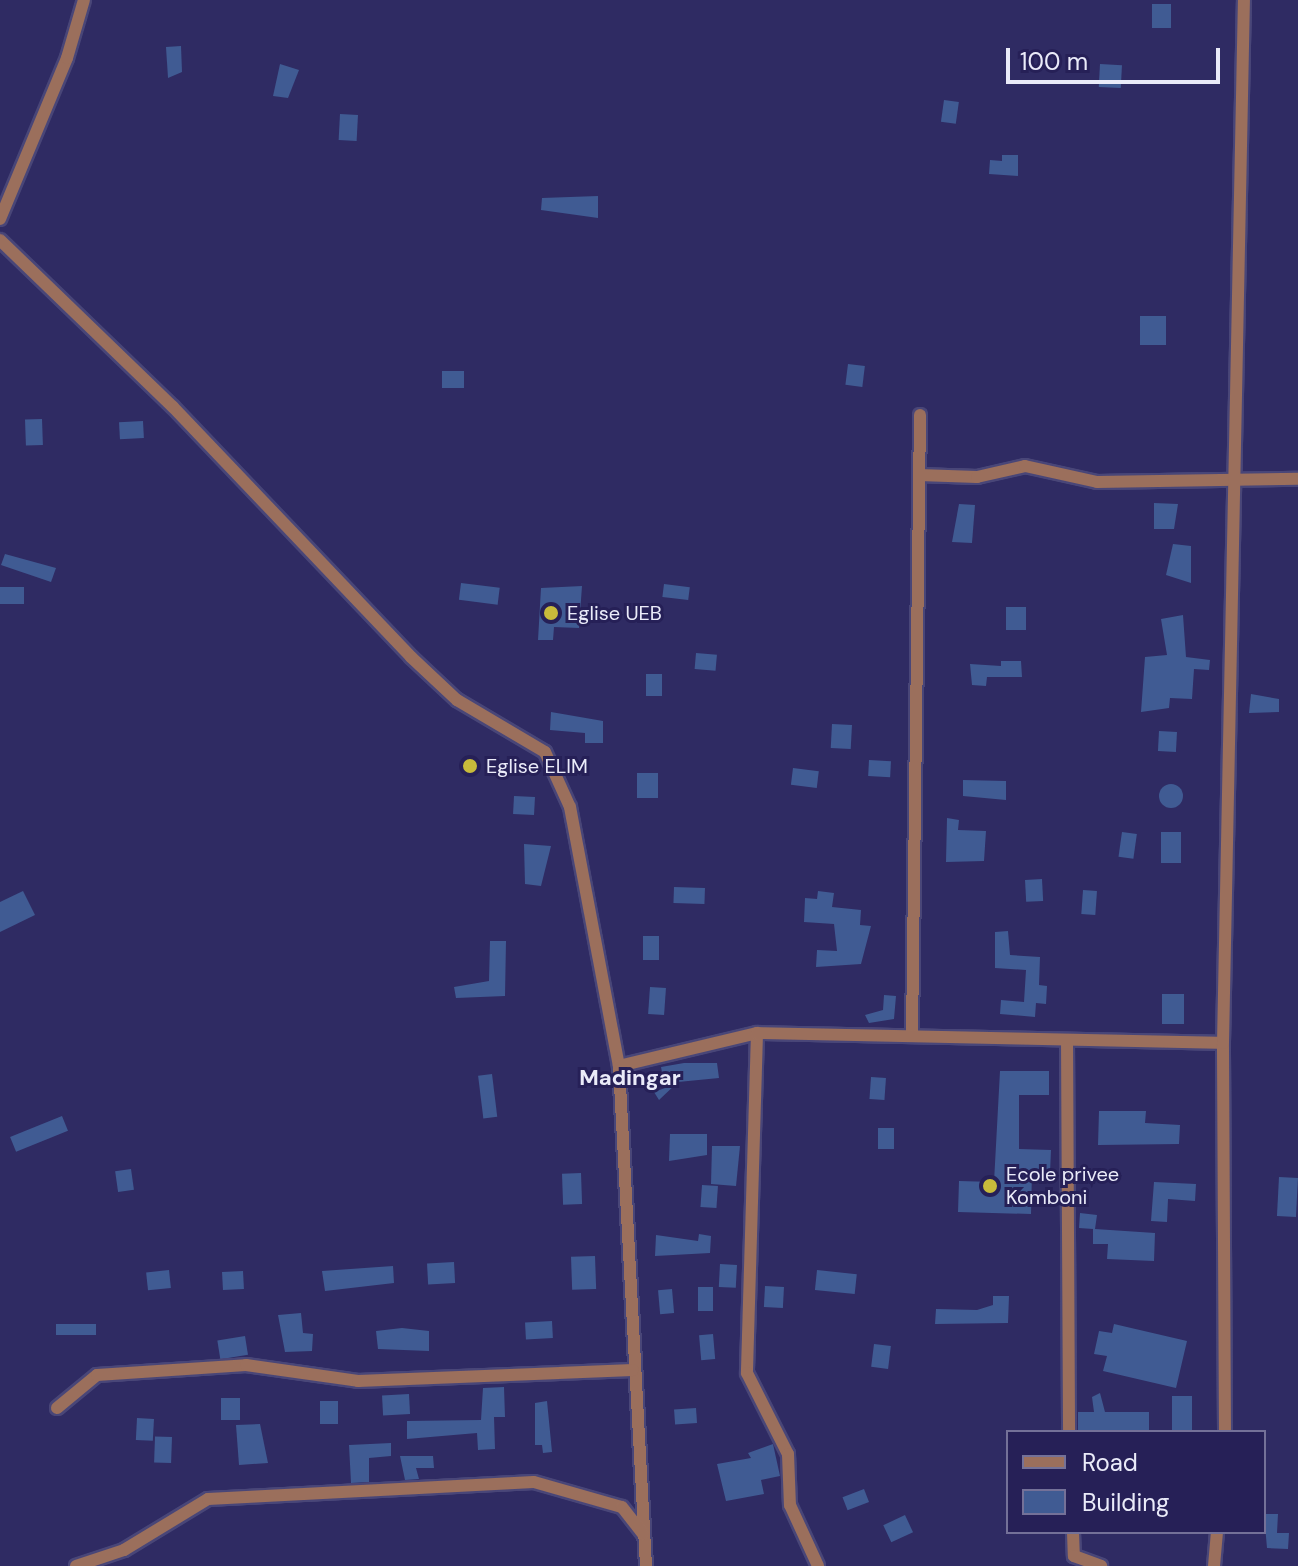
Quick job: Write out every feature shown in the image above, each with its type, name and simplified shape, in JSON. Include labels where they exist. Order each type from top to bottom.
[{"type":"street","points":[[0,219],[67,58],[84,0]]},
{"type":"street","points":[[1225,1430],[1223,1043],[1244,0]]},
{"type":"street","points":[[0,240],[173,407],[411,657],[457,700],[545,752],[570,807],[619,1066],[633,1370],[646,1566]]},
{"type":"street","points":[[912,1034],[920,415]]},
{"type":"street","points":[[919,475],[977,477],[1025,466],[1097,482],[1298,479]]},
{"type":"street","points":[[619,1066],[757,1033],[1223,1043]]},
{"type":"street","points":[[757,1033],[747,1373],[788,1454],[790,1505],[818,1566]]},
{"type":"street","points":[[1067,1040],[1069,1430]]},
{"type":"street","points":[[57,1408],[97,1375],[246,1365],[358,1381],[633,1370]]},
{"type":"street","points":[[76,1566],[124,1550],[208,1499],[487,1484],[534,1482],[622,1507],[644,1536]]},
{"type":"street","points":[[1073,1534],[1074,1556],[1101,1566]]},
{"type":"street","points":[[1214,1566],[1217,1534]]},
{"type":"building","points":[[1152,4],[1171,4],[1171,28],[1152,28]]},
{"type":"building","points":[[181,46],[182,72],[168,78],[166,47]]},
{"type":"building","points":[[280,64],[299,70],[288,98],[273,96]]},
{"type":"building","points":[[1100,64],[1122,65],[1121,88],[1099,87]]},
{"type":"building","points":[[944,100],[959,102],[956,124],[941,122]]},
{"type":"building","points":[[340,114],[358,115],[357,141],[339,140]]},
{"type":"building","points":[[1002,155],[1018,155],[1018,176],[989,174],[990,160],[1002,161]]},
{"type":"building","points":[[598,196],[598,218],[541,210],[542,198]]},
{"type":"building","points":[[1140,316],[1166,316],[1166,345],[1140,345]]},
{"type":"building","points":[[848,364],[865,366],[862,387],[845,385]]},
{"type":"building","points":[[442,371],[464,371],[464,388],[442,388]]},
{"type":"building","points":[[42,419],[43,445],[26,446],[25,420]]},
{"type":"building","points":[[143,421],[144,438],[120,439],[119,422]]},
{"type":"building","points":[[1154,503],[1178,504],[1174,529],[1154,529]]},
{"type":"building","points":[[959,504],[975,505],[972,543],[952,542]]},
{"type":"building","points":[[1173,544],[1191,546],[1191,583],[1166,575]]},
{"type":"building","points":[[5,554],[56,568],[51,582],[1,565]]},
{"type":"building","points":[[461,583],[500,588],[498,605],[459,600]]},
{"type":"building","points":[[664,584],[690,587],[688,600],[662,597]]},
{"type":"building","points":[[582,586],[579,628],[554,627],[553,640],[538,640],[541,588]]},
{"type":"building","points":[[0,587],[24,587],[24,604],[0,604]]},
{"type":"building","points":[[1006,607],[1026,607],[1026,630],[1006,630]]},
{"type":"building","points":[[1183,615],[1186,657],[1210,660],[1209,670],[1194,669],[1192,699],[1170,698],[1169,708],[1141,712],[1145,657],[1167,655],[1161,619]]},
{"type":"building","points":[[696,653],[717,655],[716,671],[695,669]]},
{"type":"building","points":[[1001,661],[1021,661],[1022,677],[987,677],[986,686],[972,685],[970,664],[1001,666]]},
{"type":"building","points":[[646,674],[662,674],[662,696],[646,696]]},
{"type":"building","points":[[1251,694],[1279,699],[1279,712],[1249,713]]},
{"type":"building","points":[[551,712],[603,721],[603,743],[585,743],[585,733],[550,730]]},
{"type":"building","points":[[832,724],[852,725],[851,749],[831,748]]},
{"type":"building","points":[[1159,731],[1177,732],[1176,752],[1158,751]]},
{"type":"building","points":[[869,760],[891,761],[890,777],[868,776]]},
{"type":"building","points":[[793,768],[819,771],[817,788],[791,785]]},
{"type":"building","points":[[637,773],[658,773],[658,798],[637,798]]},
{"type":"building","points":[[963,780],[1006,781],[1006,800],[963,796]]},
{"type":"building","points":[[1171,784],[1182,791],[1183,796],[1176,807],[1171,808],[1160,801],[1159,796],[1166,785]]},
{"type":"building","points":[[514,796],[535,797],[534,815],[513,814]]},
{"type":"building","points":[[947,818],[959,820],[958,830],[986,831],[984,861],[946,862]]},
{"type":"building","points":[[1122,832],[1137,834],[1133,859],[1119,857]]},
{"type":"building","points":[[1161,832],[1181,832],[1181,863],[1161,863]]},
{"type":"building","points":[[524,844],[551,846],[541,886],[525,884]]},
{"type":"building","points":[[1042,879],[1043,901],[1026,902],[1025,880]]},
{"type":"building","points":[[674,887],[705,888],[704,904],[673,903]]},
{"type":"building","points":[[1083,890],[1097,891],[1095,915],[1081,914]]},
{"type":"building","points":[[23,891],[35,915],[0,932],[0,902]]},
{"type":"building","points":[[818,891],[834,893],[832,907],[861,910],[860,925],[871,926],[861,964],[816,967],[817,950],[837,951],[834,924],[804,922],[805,898],[817,899]]},
{"type":"building","points":[[1008,931],[1010,955],[1040,957],[1039,985],[1047,986],[1046,1004],[1036,1003],[1035,1017],[1000,1014],[1001,1000],[1024,1002],[1026,970],[995,968],[995,932]]},
{"type":"building","points":[[643,936],[659,936],[659,960],[643,960]]},
{"type":"building","points":[[490,941],[506,941],[505,996],[456,998],[454,987],[489,981]]},
{"type":"building","points":[[650,987],[666,988],[664,1015],[648,1014]]},
{"type":"building","points":[[1162,994],[1184,994],[1184,1024],[1162,1024]]},
{"type":"building","points":[[884,995],[896,996],[894,1019],[869,1023],[865,1015],[883,1010]]},
{"type":"building","points":[[717,1063],[719,1078],[678,1082],[659,1100],[654,1092],[665,1088],[661,1067]]},
{"type":"building","points":[[1000,1071],[1049,1071],[1049,1095],[1019,1095],[1019,1149],[1051,1150],[1050,1173],[1032,1172],[1031,1214],[958,1212],[959,1181],[994,1182]]},
{"type":"building","points":[[492,1074],[497,1117],[483,1118],[478,1076]]},
{"type":"building","points":[[871,1077],[886,1078],[884,1100],[869,1099]]},
{"type":"building","points":[[1099,1111],[1146,1111],[1145,1123],[1180,1125],[1179,1144],[1098,1145]]},
{"type":"building","points":[[62,1116],[68,1131],[16,1152],[10,1137]]},
{"type":"building","points":[[878,1128],[894,1128],[894,1149],[878,1149]]},
{"type":"building","points":[[670,1134],[707,1134],[707,1155],[669,1161]]},
{"type":"building","points":[[712,1146],[740,1146],[736,1186],[711,1184]]},
{"type":"building","points":[[131,1169],[134,1190],[118,1192],[115,1171]]},
{"type":"building","points":[[581,1173],[582,1204],[563,1205],[562,1174]]},
{"type":"building","points":[[1279,1177],[1298,1178],[1296,1217],[1277,1216]]},
{"type":"building","points":[[1154,1182],[1196,1184],[1195,1201],[1168,1199],[1167,1222],[1151,1221]]},
{"type":"building","points":[[702,1185],[718,1186],[716,1208],[700,1207]]},
{"type":"building","points":[[1080,1213],[1097,1215],[1095,1229],[1155,1233],[1154,1261],[1107,1259],[1108,1244],[1093,1244],[1093,1229],[1079,1228]]},
{"type":"building","points":[[699,1234],[711,1236],[710,1253],[655,1256],[656,1235],[698,1241]]},
{"type":"building","points":[[595,1256],[596,1289],[572,1290],[571,1257]]},
{"type":"building","points":[[454,1262],[455,1283],[428,1284],[427,1263]]},
{"type":"building","points":[[720,1264],[737,1265],[736,1288],[719,1287]]},
{"type":"building","points":[[393,1266],[394,1283],[325,1291],[322,1271]]},
{"type":"building","points":[[169,1270],[171,1288],[148,1290],[146,1272]]},
{"type":"building","points":[[817,1270],[857,1274],[855,1294],[815,1290]]},
{"type":"building","points":[[243,1271],[244,1289],[223,1290],[222,1272]]},
{"type":"building","points":[[765,1286],[784,1287],[783,1308],[764,1307]]},
{"type":"building","points":[[698,1287],[713,1287],[713,1311],[698,1311]]},
{"type":"building","points":[[672,1289],[674,1313],[660,1314],[658,1290]]},
{"type":"building","points":[[993,1296],[1009,1296],[1008,1323],[935,1324],[936,1309],[977,1310],[993,1305]]},
{"type":"building","points":[[301,1313],[303,1333],[313,1334],[312,1351],[285,1352],[278,1315]]},
{"type":"building","points":[[552,1321],[553,1338],[526,1339],[525,1322]]},
{"type":"building","points":[[56,1324],[96,1324],[96,1335],[56,1335]]},
{"type":"building","points":[[1114,1324],[1187,1341],[1176,1388],[1103,1371],[1107,1356],[1094,1354],[1099,1331],[1112,1333]]},
{"type":"building","points":[[402,1328],[429,1331],[429,1351],[378,1349],[376,1331]]},
{"type":"building","points":[[713,1334],[715,1359],[701,1360],[699,1335]]},
{"type":"building","points":[[245,1336],[248,1355],[220,1359],[217,1340]]},
{"type":"building","points":[[874,1344],[891,1346],[888,1369],[871,1367]]},
{"type":"building","points":[[504,1387],[505,1417],[494,1417],[495,1449],[478,1450],[477,1433],[407,1439],[407,1421],[481,1420],[483,1388]]},
{"type":"building","points":[[1100,1393],[1105,1412],[1149,1412],[1149,1430],[1078,1430],[1078,1412],[1094,1412],[1092,1397]]},
{"type":"building","points":[[409,1394],[410,1414],[383,1415],[382,1395]]},
{"type":"building","points":[[1172,1396],[1192,1396],[1192,1430],[1172,1430]]},
{"type":"building","points":[[221,1398],[240,1398],[240,1420],[221,1420]]},
{"type":"building","points":[[320,1401],[338,1401],[338,1424],[320,1424]]},
{"type":"building","points":[[547,1401],[552,1452],[543,1453],[542,1445],[535,1445],[535,1403]]},
{"type":"building","points":[[696,1408],[697,1423],[675,1424],[674,1410]]},
{"type":"building","points":[[137,1418],[154,1419],[153,1441],[136,1440]]},
{"type":"building","points":[[260,1424],[268,1463],[239,1465],[236,1425]]},
{"type":"building","points":[[155,1436],[172,1437],[171,1463],[154,1462]]},
{"type":"building","points":[[391,1443],[391,1456],[369,1458],[369,1482],[351,1483],[349,1445]]},
{"type":"building","points":[[773,1444],[780,1476],[761,1480],[764,1494],[726,1501],[717,1464],[751,1458],[748,1453]]},
{"type":"building","points":[[400,1456],[433,1456],[434,1468],[416,1468],[419,1479],[405,1480]]},
{"type":"building","points":[[864,1489],[869,1502],[848,1510],[843,1497]]},
{"type":"building","points":[[1266,1514],[1278,1514],[1277,1533],[1289,1533],[1288,1549],[1267,1548]]},
{"type":"building","points":[[905,1515],[913,1532],[891,1542],[883,1525]]},
{"type":"place","name":"Eglise UEB","points":[[551,613]]},
{"type":"place","name":"Eglise ELIM","points":[[470,766]]},
{"type":"place","name":"Ecole privee Komboni","points":[[990,1186]]},
{"type":"district","name":"Madingar","points":[[630,1078]]}]
